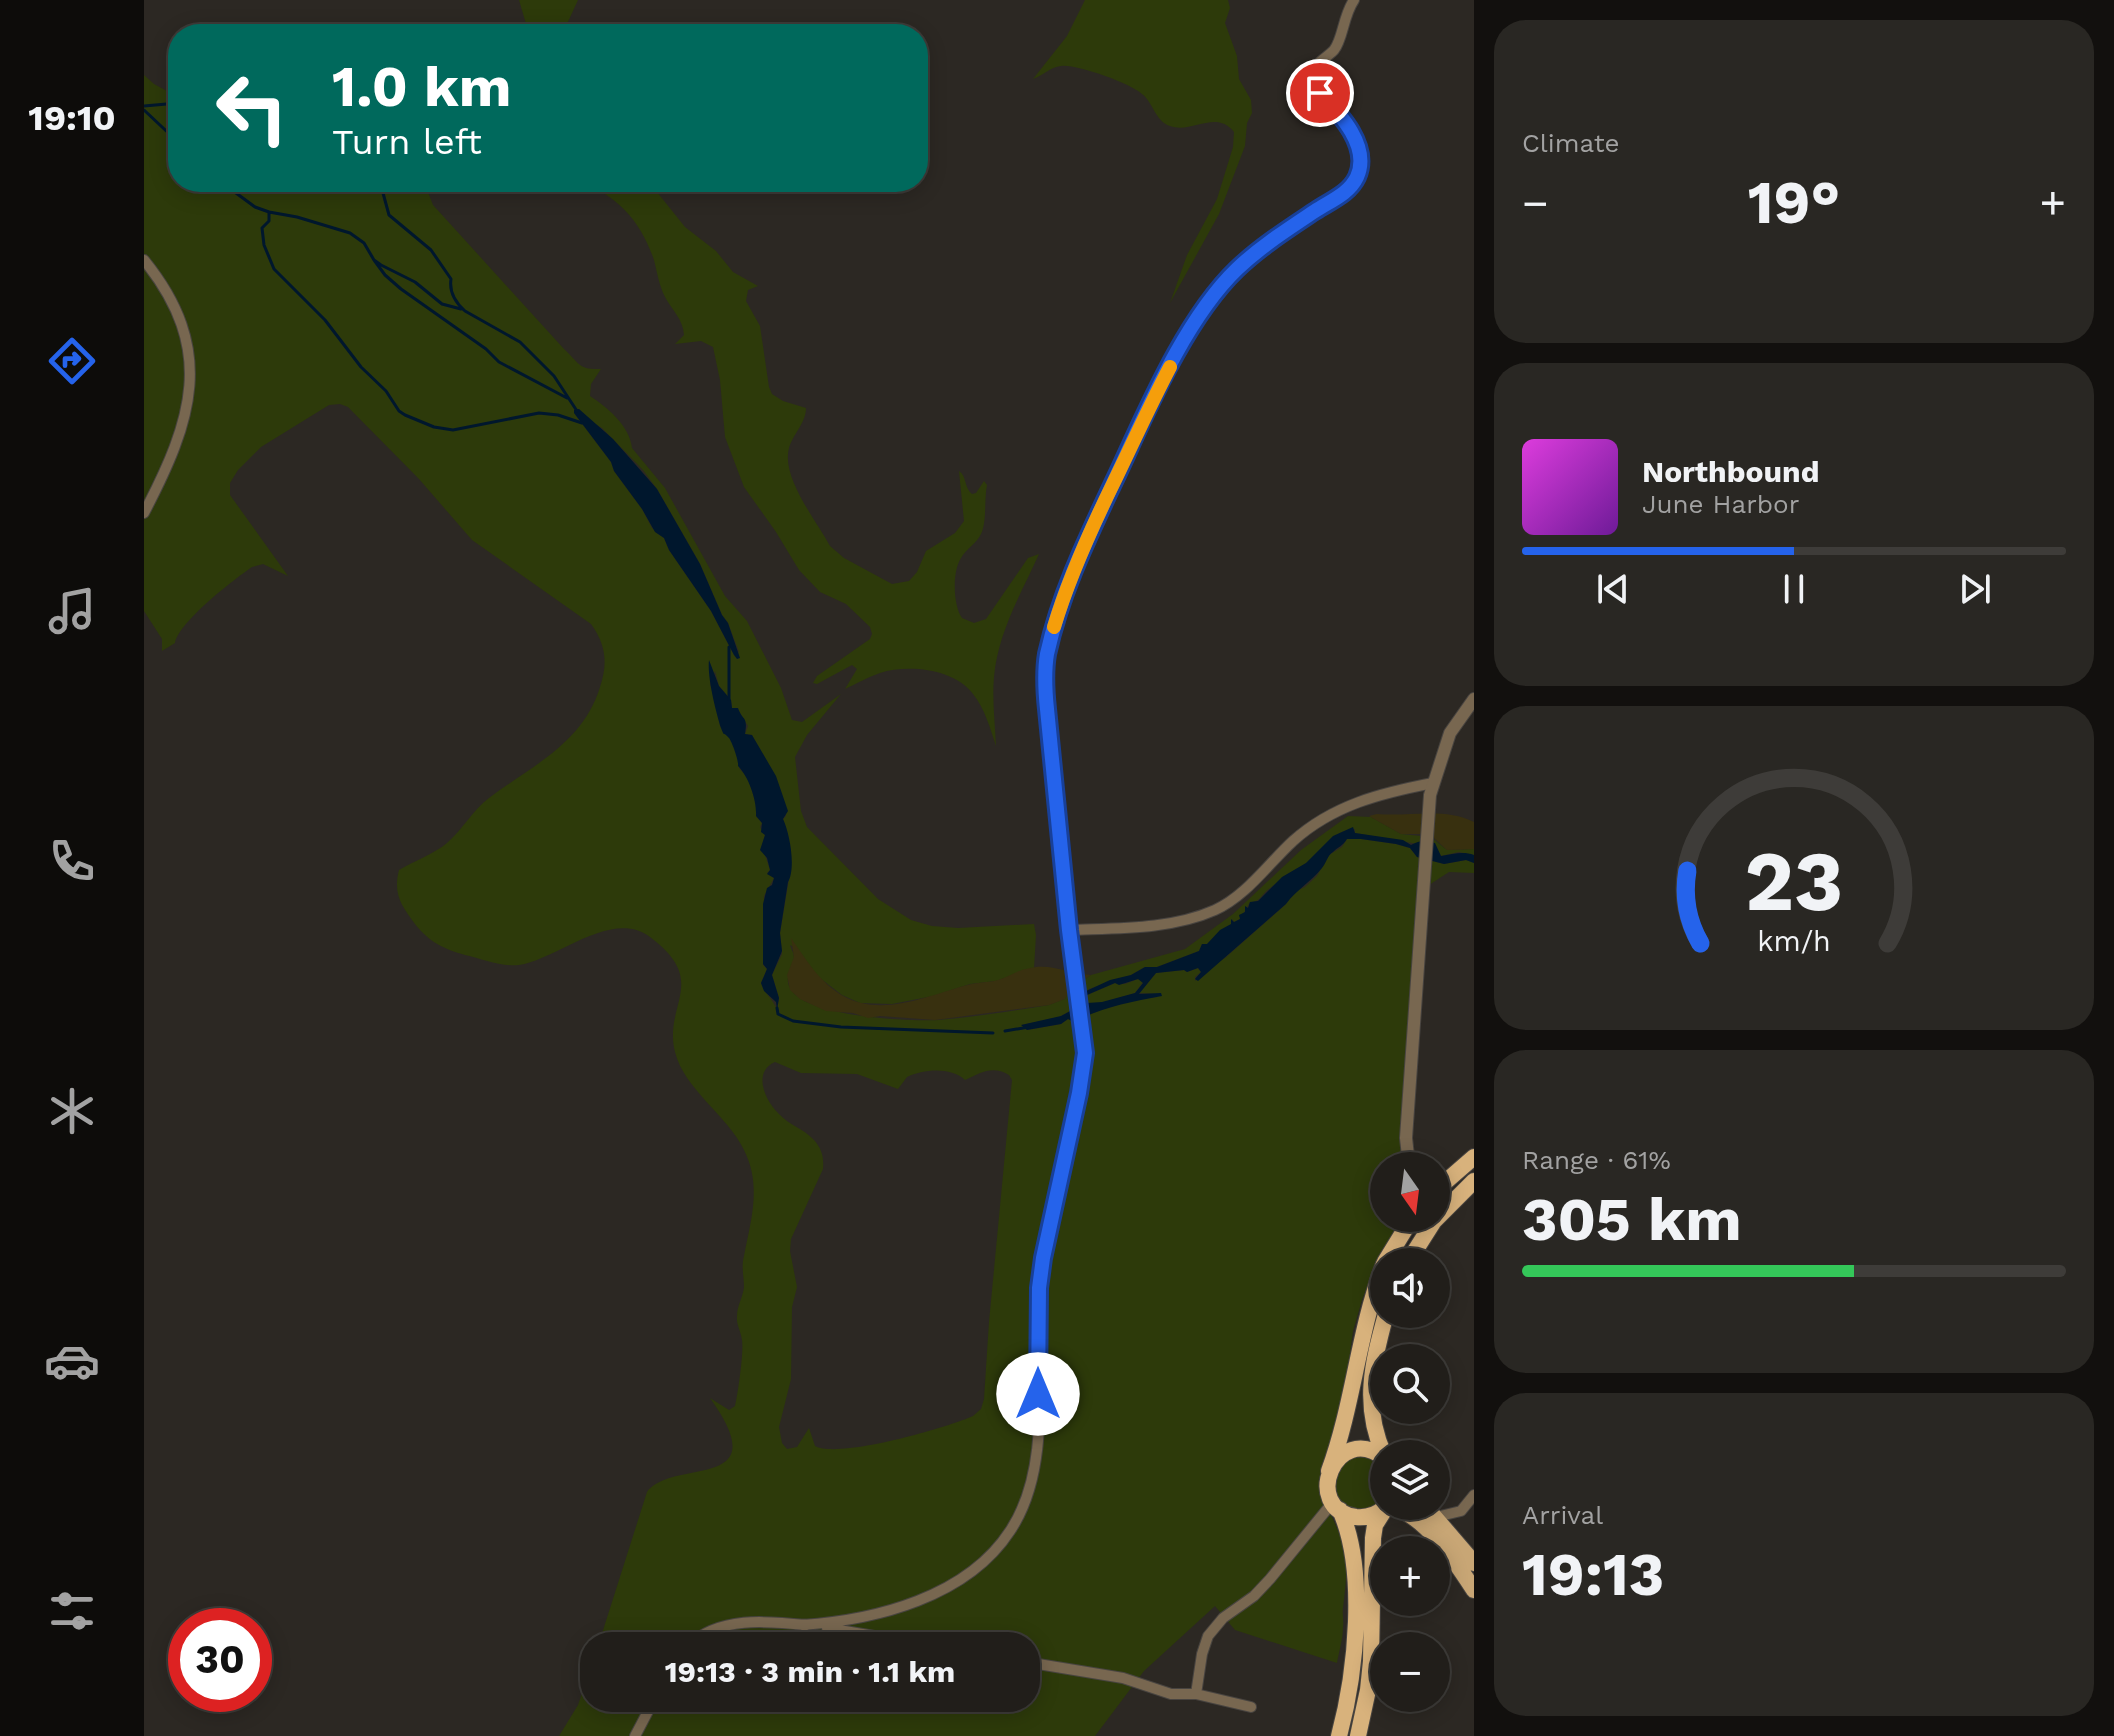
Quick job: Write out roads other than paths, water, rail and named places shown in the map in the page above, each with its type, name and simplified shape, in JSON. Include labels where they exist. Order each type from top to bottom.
[{"type":"highway","points":[[1450,1178],[1474,1157]]},
{"type":"highway","points":[[1417,1248],[1434,1221],[1474,1181]]},
{"type":"highway","points":[[1339,1736],[1352,1673],[1355,1590],[1349,1531],[1327,1487],[1329,1471],[1349,1409],[1355,1364],[1370,1301]]},
{"type":"highway","points":[[1378,1440],[1373,1425],[1370,1394],[1373,1365],[1382,1328]]},
{"type":"highway","points":[[1329,1471],[1339,1457],[1354,1450],[1370,1450]]},
{"type":"highway","points":[[1336,1506],[1360,1517],[1370,1516]]},
{"type":"highway","points":[[1358,1736],[1371,1661],[1373,1538],[1378,1520]]},
{"type":"main road","points":[[1418,1520],[1459,1567],[1474,1590]]},
{"type":"main road","points":[[1438,1520],[1474,1563]]},
{"type":"street","points":[[706,1632],[731,1624],[802,1625],[839,1622],[877,1613],[950,1585],[991,1555],[1020,1514],[1032,1479],[1037,1439],[1039,1288],[1043,1258],[1084,1066],[1083,1029],[1069,930],[1045,672],[1064,595],[1088,536],[1137,429],[1170,367],[1214,296],[1237,270],[1265,246],[1341,194],[1356,180],[1360,162],[1354,138],[1316,87],[1312,75],[1318,64],[1336,48],[1343,21],[1354,0]]},
{"type":"street","points":[[144,260],[168,295],[181,324],[190,375],[188,408],[181,436],[144,513]]},
{"type":"street","points":[[1408,1152],[1406,1138],[1431,789],[1450,733],[1474,699]]},
{"type":"street","points":[[1069,930],[1143,926],[1214,911],[1239,895],[1294,841],[1334,811],[1374,796],[1431,789]]},
{"type":"street","points":[[1461,1511],[1474,1495]]},
{"type":"street","points":[[1196,1694],[1208,1636],[1223,1618],[1254,1596],[1336,1506]]},
{"type":"street","points":[[1450,1511],[1474,1512]]},
{"type":"street","points":[[802,1625],[846,1632]]},
{"type":"street","points":[[1040,1664],[1123,1678],[1171,1694],[1196,1694],[1251,1707]]},
{"type":"street","points":[[635,1736],[648,1712]]},
{"type":"water","points":[[579,409],[613,439],[657,489],[700,564],[728,623],[740,658],[734,655],[711,611],[664,538],[655,532],[611,462],[574,413]]},
{"type":"water","points":[[709,660],[719,686],[731,700],[732,708],[738,708],[744,719],[745,734],[752,735],[776,776],[788,811],[783,819],[790,842],[792,868],[780,933],[782,951],[772,975],[779,998],[777,1010],[776,1002],[764,991],[761,983],[767,969],[763,964],[763,904],[767,888],[774,878],[767,874],[770,870],[767,858],[760,850],[765,835],[761,832],[762,823],[756,816],[752,790],[719,721]]},
{"type":"water","points":[[1353,827],[1355,833],[1403,840],[1411,845],[1428,841],[1435,843],[1441,856],[1470,854],[1474,855],[1474,863],[1466,860],[1444,864],[1417,857],[1410,848],[1396,844],[1347,839],[1286,904],[1198,981],[1195,979],[1201,972],[1198,968],[1187,972],[1156,973],[1139,994],[1161,993],[1162,996],[1106,1009],[1074,1022],[1068,1019],[1061,1024],[1027,1030],[1021,1025],[1061,1016],[1072,1010],[1084,992],[1110,980],[1199,951],[1202,944],[1207,944],[1220,930],[1231,924],[1231,919],[1234,922],[1240,919],[1245,906],[1248,908],[1250,902],[1258,901],[1282,877],[1306,863],[1333,836]],"holes":[[[1138,979],[1143,983],[1135,993],[1087,1003],[1087,995],[1115,983],[1119,985]]]},
{"type":"waterway","points":[[144,106],[168,104]]},
{"type":"waterway","points":[[144,110],[168,133]]},
{"type":"waterway","points":[[235,192],[255,207],[269,212],[269,221],[262,228],[264,245],[274,269],[325,320],[361,367],[405,415],[434,427],[453,430],[539,413],[582,423]]},
{"type":"waterway","points":[[383,192],[389,215],[431,250],[451,279],[452,293],[465,311],[520,342],[554,376],[577,411]]},
{"type":"waterway","points":[[269,212],[350,233],[364,243],[374,260],[381,265],[415,282],[442,304],[461,309]]},
{"type":"waterway","points":[[374,260],[401,289],[486,349],[499,362],[567,398]]},
{"type":"waterway","points":[[729,647],[729,699]]},
{"type":"waterway","points":[[777,1008],[778,1014],[793,1021],[841,1027],[993,1033]]},
{"type":"waterway","points":[[1005,1031],[1029,1027]]}]
